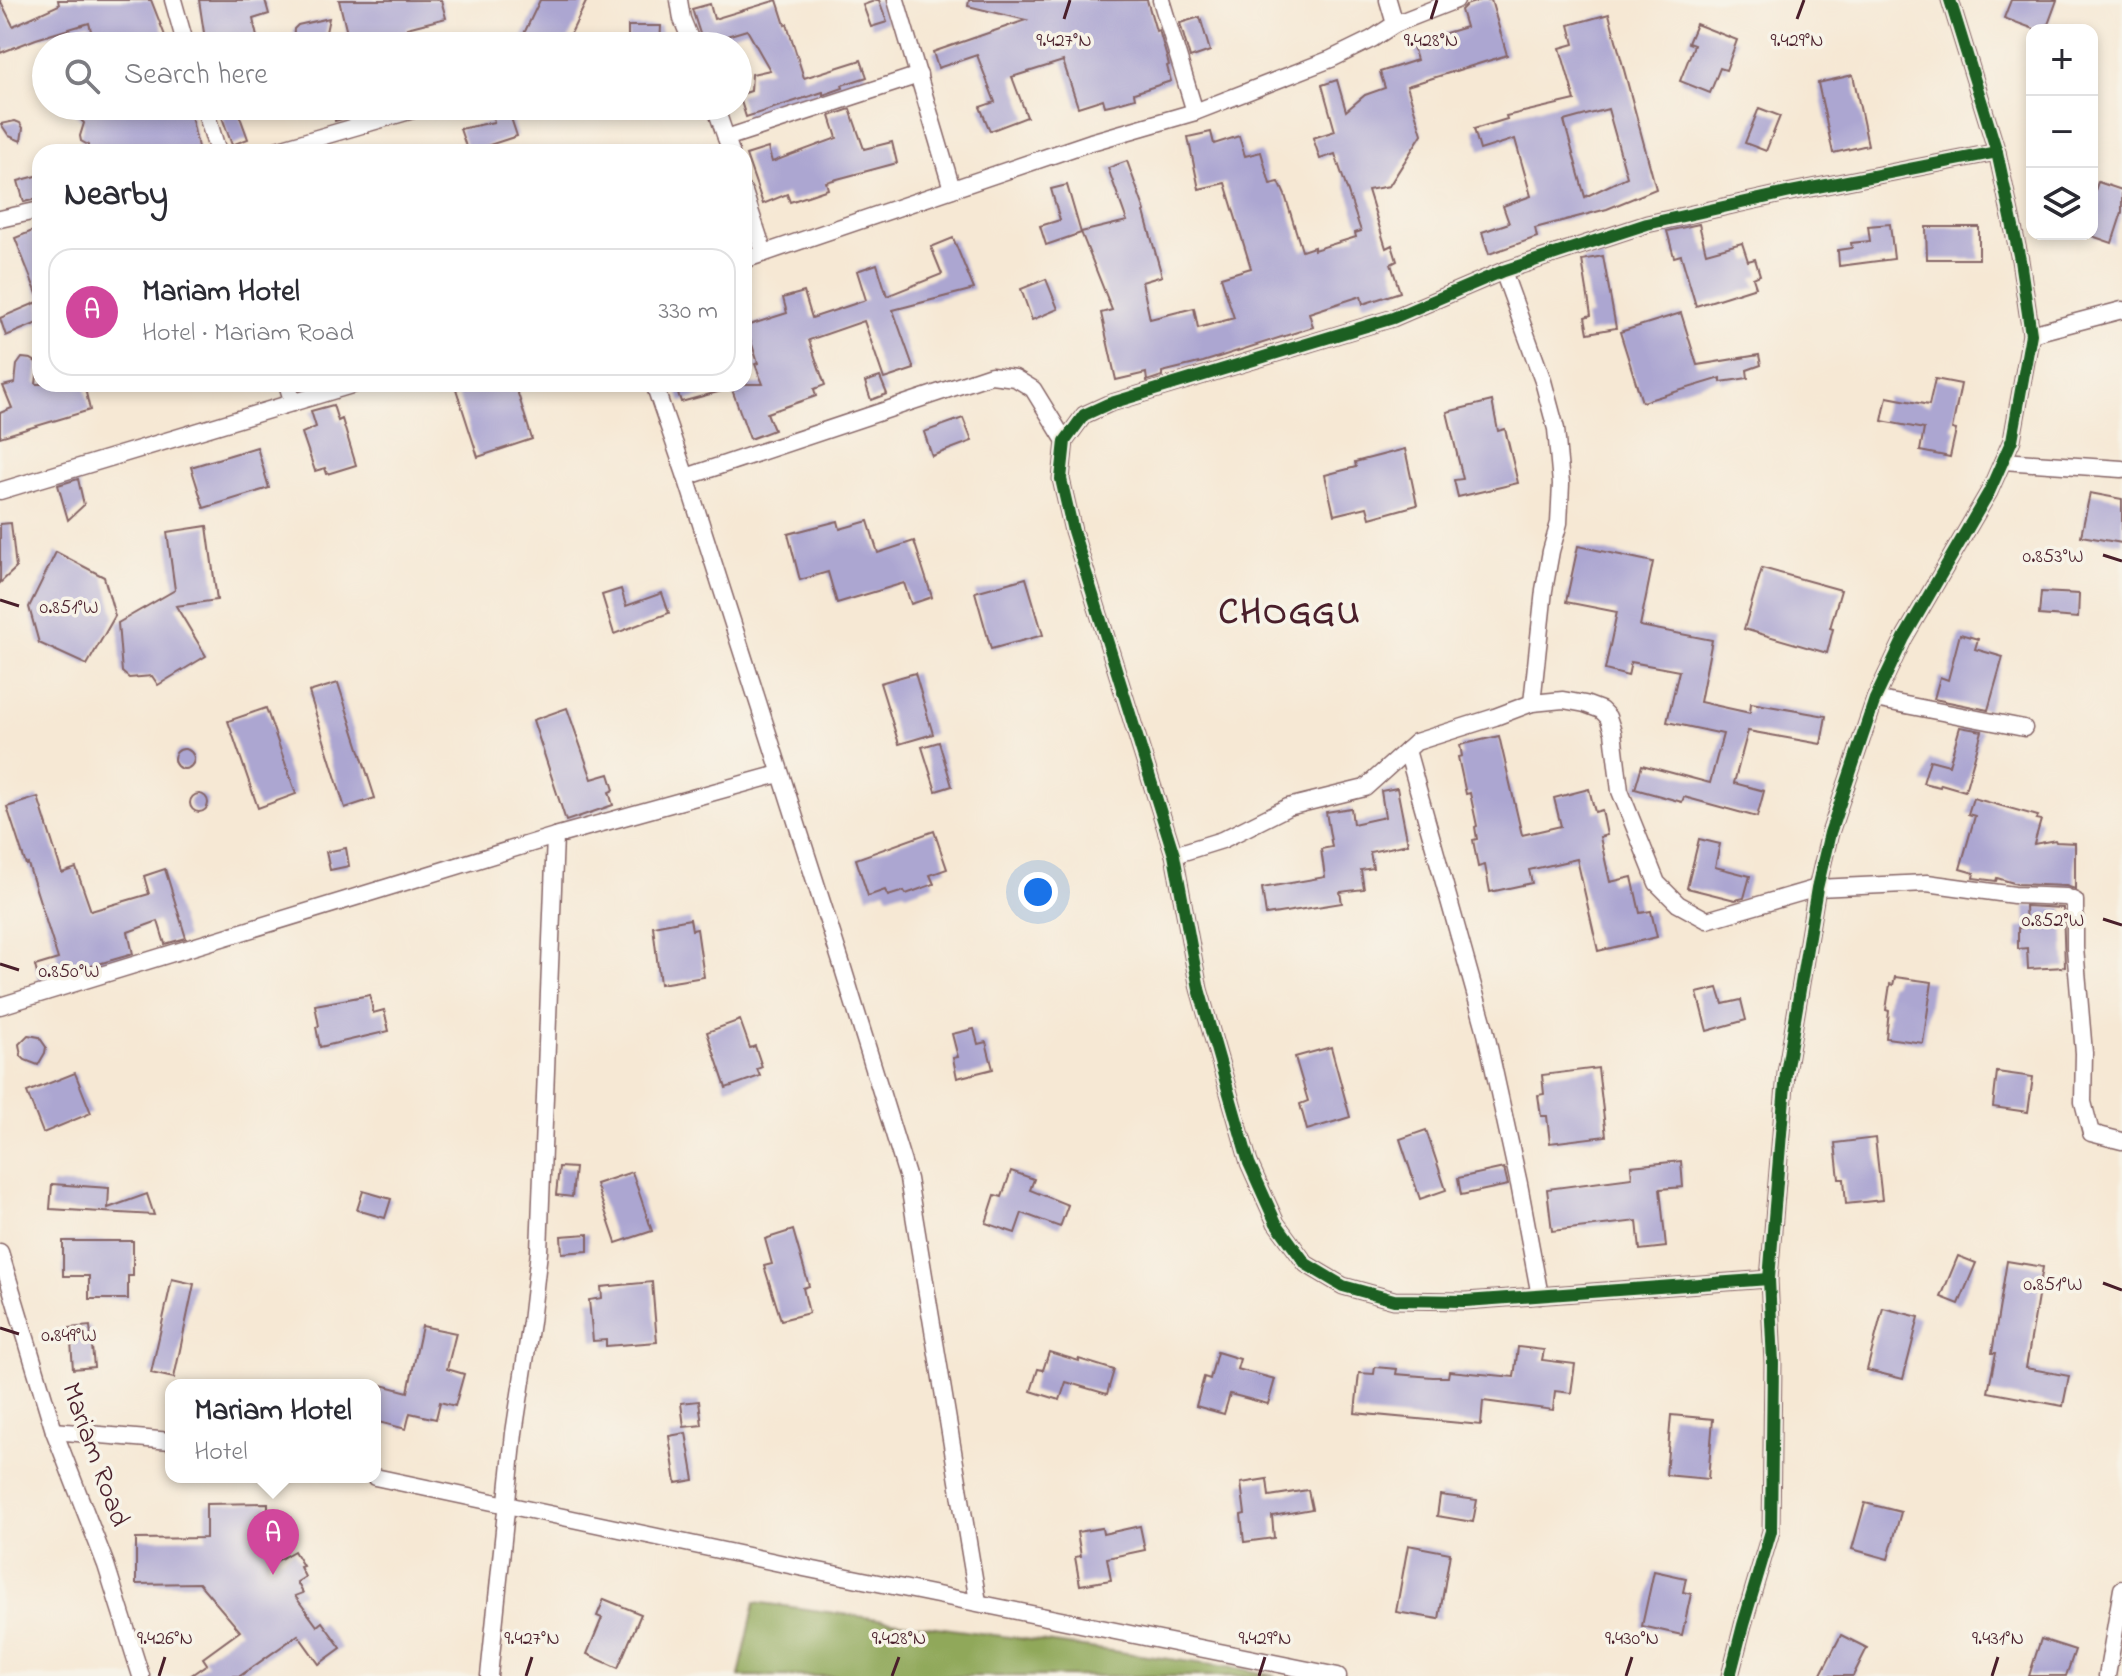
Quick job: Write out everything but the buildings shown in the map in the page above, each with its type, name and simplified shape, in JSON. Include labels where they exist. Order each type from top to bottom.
[{"type":"street","points":[[173,0],[182,32]]},
{"type":"street","points":[[679,0],[687,32]]},
{"type":"street","points":[[896,0],[952,189]]},
{"type":"street","points":[[1161,0],[1195,112]]},
{"type":"street","points":[[1388,0],[1395,24]]},
{"type":"street","points":[[752,257],[1091,142],[1195,112],[1331,59],[1395,24],[1456,0]]},
{"type":"street","points":[[1730,1676],[1771,1531],[1773,1363],[1769,1279],[1786,1073],[1817,888],[1830,833],[1875,699],[1904,638],[1989,492],[2012,440],[2031,334],[2020,260],[1997,152],[1950,0]]},
{"type":"street","points":[[731,144],[919,75]]},
{"type":"street","points":[[208,120],[216,144]]},
{"type":"street","points":[[296,144],[379,120]]},
{"type":"street","points":[[720,120],[728,144]]},
{"type":"street","points":[[1769,1279],[1466,1301],[1394,1300],[1343,1286],[1306,1264],[1276,1223],[1249,1163],[1199,989],[1174,855],[1073,531],[1061,479],[1065,441],[1084,415],[1108,404],[1393,318],[1503,271],[1647,224],[1997,152]]},
{"type":"street","points":[[0,219],[32,212]]},
{"type":"street","points":[[752,216],[764,253]]},
{"type":"street","points":[[1503,271],[1543,381],[1556,429],[1561,484],[1559,523],[1544,590],[1532,703]]},
{"type":"street","points":[[2031,334],[2122,310]]},
{"type":"street","points":[[686,477],[991,375],[1015,378],[1033,389],[1065,441]]},
{"type":"street","points":[[290,392],[293,403]]},
{"type":"street","points":[[0,491],[329,392]]},
{"type":"street","points":[[657,392],[908,1179],[978,1602]]},
{"type":"street","points":[[2003,461],[2122,469]]},
{"type":"street","points":[[1875,699],[2024,728]]},
{"type":"street","points":[[1174,855],[1222,840],[1288,807],[1365,788],[1416,742],[1532,703],[1563,700],[1585,704],[1601,710],[1608,717],[1613,732],[1620,791],[1657,883],[1678,904],[1707,920],[1817,888],[1927,883],[2014,895],[2066,897],[2075,901],[2075,948],[2084,1053],[2083,1102],[2091,1133],[2122,1141]]},
{"type":"street","points":[[1407,750],[1485,1029],[1540,1296]]},
{"type":"street","points":[[0,1006],[555,836],[779,774]]},
{"type":"street","points":[[489,1676],[514,1433],[539,1252],[555,836]]},
{"type":"street","name":"Mariam Road","points":[[0,1252],[54,1431],[106,1565],[141,1676]]},
{"type":"street","points":[[54,1431],[165,1440]]},
{"type":"street","points":[[381,1478],[1338,1676]]},
{"type":"street","points":[[2107,1676],[2122,1589]]},
{"type":"green space","points":[[755,1602],[1242,1669],[1276,1676],[739,1676]]},
{"type":"cycle path","points":[[1730,1676],[1771,1531],[1773,1363],[1769,1279],[1786,1073],[1817,888],[1830,833],[1875,699],[1904,638],[1989,492],[2012,440],[2031,334],[2020,260],[1997,152],[1950,0]]},
{"type":"cycle path","points":[[1769,1279],[1466,1301],[1394,1300],[1343,1286],[1306,1264],[1276,1223],[1249,1163],[1199,989],[1174,855],[1073,531],[1061,479],[1065,441],[1084,415],[1108,404],[1393,318],[1503,271],[1647,224],[1997,152]]},
{"type":"place","name":"Mariam Hotel","points":[[273,1575]]},
{"type":"district","name":"CHOGGU","points":[[1290,614]]}]
